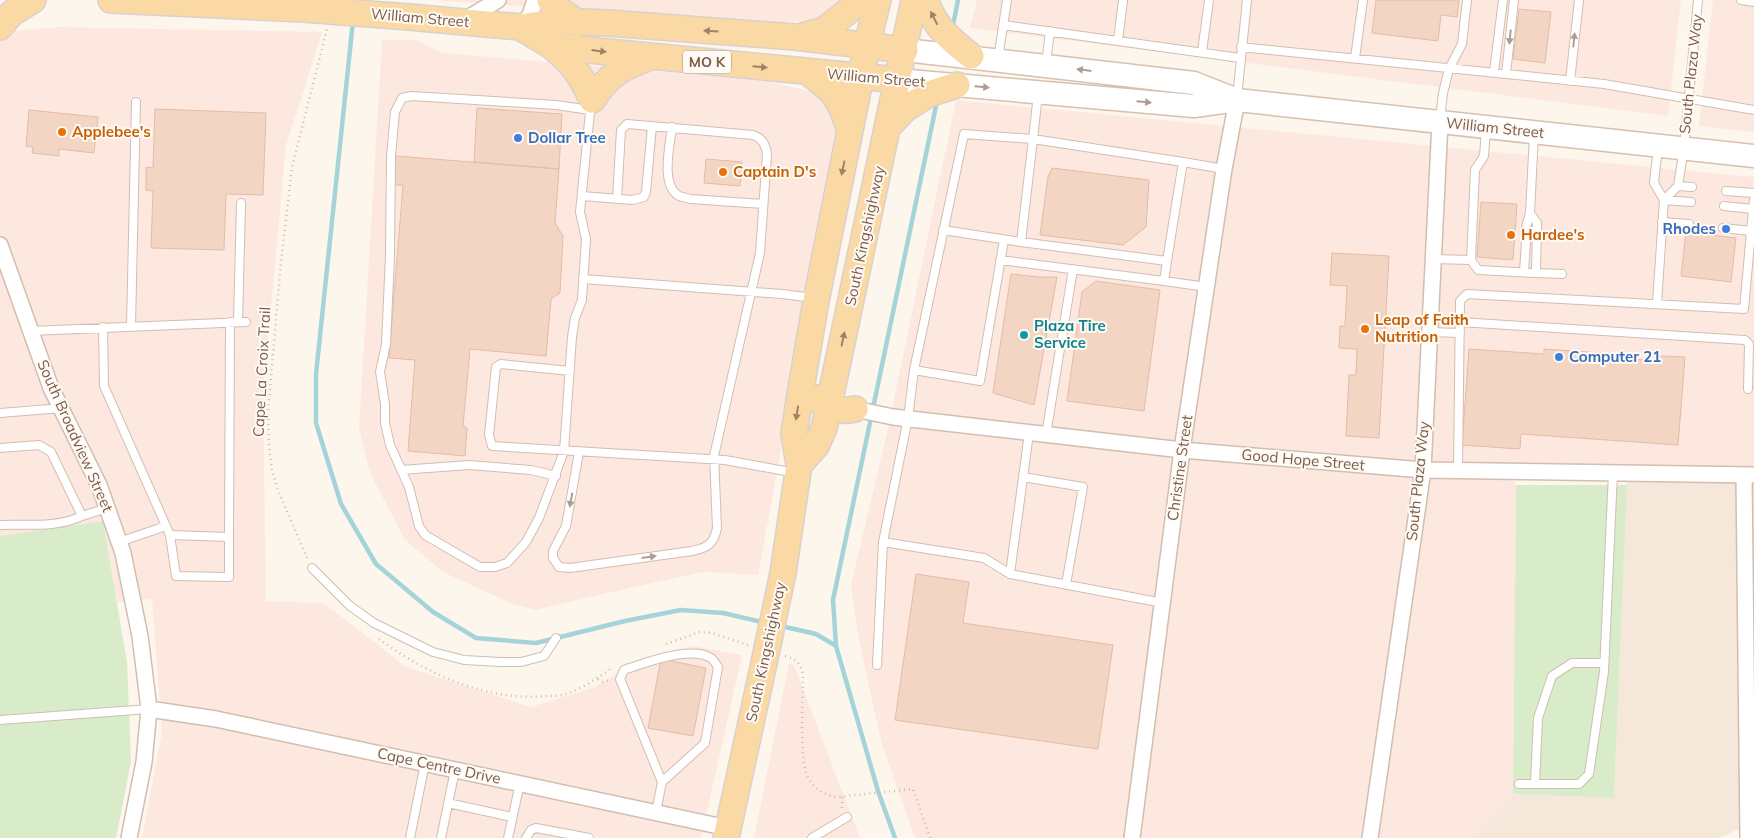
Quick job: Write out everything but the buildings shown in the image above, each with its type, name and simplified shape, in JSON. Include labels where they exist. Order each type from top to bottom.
[{"type":"main road","points":[[0,27],[12,13],[34,0]]},
{"type":"main road","name":"William Street","points":[[111,0],[303,9],[520,27],[560,21],[795,37],[1194,83],[1237,100]]},
{"type":"main road","points":[[550,0],[554,6],[578,22]]},
{"type":"main road","points":[[795,37],[824,30],[860,0]]},
{"type":"main road","name":"South Kingshighway","points":[[727,833],[774,659],[783,573],[798,469],[794,433],[804,366],[867,45],[878,0]]},
{"type":"main road","name":"South Kingshighway","points":[[798,469],[816,446],[824,428],[914,0]]},
{"type":"main road","points":[[926,0],[935,22],[946,35],[971,56]]},
{"type":"main road","name":"William Street","points":[[520,27],[550,45],[651,57],[1194,106],[1237,100],[1754,156]]},
{"type":"main road","points":[[550,45],[570,61],[583,80],[591,105]]},
{"type":"main road","points":[[591,105],[604,83],[622,68],[651,57]]},
{"type":"main road","points":[[806,71],[830,89],[842,106],[850,132]]},
{"type":"main road","points":[[888,127],[905,109],[929,94],[957,85]]},
{"type":"main road","points":[[804,366],[812,392],[828,409],[848,411],[855,409]]},
{"type":"main road","points":[[836,376],[846,401],[855,409]]},
{"type":"street","points":[[461,22],[498,0]]},
{"type":"street","points":[[520,27],[530,15],[535,0]]},
{"type":"street","name":"Christine Street","points":[[1132,838],[1182,450],[1224,169],[1237,100]]},
{"type":"street","name":"South Plaza Way","points":[[1370,838],[1423,470],[1440,122]]},
{"type":"street","name":"South Broadview Street","points":[[0,245],[52,388],[100,485],[123,553],[140,636],[149,709],[144,762],[129,838]]},
{"type":"street","name":"Good Hope Street","points":[[855,409],[901,418],[1182,450],[1423,470],[1749,475]]},
{"type":"street","points":[[1747,835],[1749,475]]},
{"type":"street","name":"Cape Centre Drive","points":[[149,709],[216,719],[656,812],[727,833]]},
{"type":"lane","points":[[998,59],[1007,0]]},
{"type":"lane","points":[[1118,41],[1123,0]]},
{"type":"lane","points":[[1202,52],[1209,0]]},
{"type":"lane","points":[[1237,100],[1247,0]]},
{"type":"lane","points":[[1355,58],[1363,0]]},
{"type":"lane","points":[[1440,122],[1443,93],[1449,68],[1462,44],[1467,0]]},
{"type":"lane","points":[[1494,72],[1502,0]]},
{"type":"lane","points":[[1506,74],[1514,0]]},
{"type":"lane","points":[[1570,81],[1579,0]]},
{"type":"lane","name":"South Plaza Way","points":[[1678,186],[1684,148],[1698,0]]},
{"type":"lane","points":[[1742,0],[1754,2]]},
{"type":"lane","points":[[1003,25],[1240,58]]},
{"type":"lane","points":[[1045,65],[1050,31]]},
{"type":"lane","points":[[1241,47],[1604,84],[1754,110]]},
{"type":"lane","points":[[1021,242],[1038,92]]},
{"type":"lane","points":[[412,96],[556,105],[591,105],[580,212],[586,239],[582,300],[574,318],[564,451],[539,518],[526,542],[507,563],[495,567],[480,567],[425,535],[419,526],[409,488],[390,445],[385,423],[385,404],[380,372],[386,344],[390,256],[391,156],[395,112],[402,98],[412,96]]},
{"type":"lane","points":[[131,326],[136,102]]},
{"type":"lane","points":[[579,452],[566,526],[553,551],[553,558],[563,568],[698,550],[711,545],[717,528],[714,459],[760,253],[766,147],[758,137],[627,124],[623,127],[617,199]]},
{"type":"lane","points":[[582,196],[638,200],[644,197],[652,126]]},
{"type":"lane","points":[[672,127],[667,175],[669,184],[679,196],[690,199],[763,204]]},
{"type":"lane","points":[[1486,127],[1484,156],[1475,170],[1471,260],[1478,270],[1562,274]]},
{"type":"lane","points":[[1526,227],[1530,213],[1534,132]]},
{"type":"lane","points":[[877,666],[883,542],[901,418],[914,370],[942,230],[964,134],[1033,139],[1224,169]]},
{"type":"lane","points":[[1657,303],[1664,200],[1654,183],[1658,146]]},
{"type":"lane","points":[[1164,281],[1183,162]]},
{"type":"lane","points":[[1664,200],[1678,186],[1692,187]]},
{"type":"lane","points":[[1726,191],[1754,193]]},
{"type":"lane","points":[[1458,470],[1460,301],[1467,294],[1744,309],[1754,199]]},
{"type":"lane","points":[[1664,200],[1690,202]]},
{"type":"lane","points":[[103,327],[104,386],[170,535],[176,576],[229,578],[241,203]]},
{"type":"lane","points":[[1724,206],[1753,209]]},
{"type":"lane","points":[[1530,213],[1538,223],[1536,273]]},
{"type":"lane","points":[[1662,222],[1688,224]]},
{"type":"lane","points":[[1723,228],[1751,231]]},
{"type":"lane","points":[[942,230],[1167,261]]},
{"type":"lane","points":[[914,370],[980,381],[1004,240]]},
{"type":"lane","points":[[1524,272],[1526,241]]},
{"type":"lane","points":[[1433,259],[1471,260]]},
{"type":"lane","points":[[1000,260],[1207,287]]},
{"type":"lane","points":[[1046,435],[1074,269]]},
{"type":"lane","points":[[583,279],[752,292],[816,299]]},
{"type":"lane","points":[[31,330],[238,322]]},
{"type":"lane","points":[[1460,322],[1745,340],[1749,344],[1748,389]]},
{"type":"lane","points":[[1429,332],[1460,333]]},
{"type":"lane","points":[[570,370],[501,364],[496,367],[489,435],[492,446],[714,459],[798,469]]},
{"type":"lane","points":[[0,413],[62,408]]},
{"type":"lane","points":[[1010,574],[1029,433]]},
{"type":"lane","points":[[0,448],[39,446],[51,452],[82,516]]},
{"type":"lane","points":[[401,470],[469,464],[531,470],[556,476]]},
{"type":"lane","points":[[1519,784],[1579,784],[1589,774],[1604,663],[1613,473]]},
{"type":"lane","points":[[1023,477],[1083,488],[1066,585]]},
{"type":"lane","points":[[0,525],[60,523],[107,508]]},
{"type":"lane","points":[[119,542],[166,526]]},
{"type":"lane","points":[[170,535],[229,537]]},
{"type":"lane","points":[[883,542],[984,558],[1010,574],[1163,603]]},
{"type":"lane","points":[[312,568],[350,606],[374,623],[433,652],[464,660],[521,662],[544,656],[556,638]]},
{"type":"lane","points":[[656,812],[662,782],[620,679],[624,670],[659,657],[696,653],[711,658],[718,667],[705,743],[662,782]]},
{"type":"lane","points":[[1535,784],[1538,718],[1552,676],[1572,663],[1604,663]]},
{"type":"lane","points":[[0,720],[149,709]]},
{"type":"lane","points":[[410,838],[425,763]]},
{"type":"lane","points":[[441,838],[455,770]]},
{"type":"lane","points":[[508,838],[520,783]]},
{"type":"lane","points":[[448,803],[512,817]]},
{"type":"lane","points":[[812,838],[847,817]]},
{"type":"lane","points":[[526,838],[530,830],[536,828],[589,838]]},
{"type":"path","name":"Cape La Croix Trail","points":[[312,568],[278,490],[269,447],[268,412],[281,262],[292,167],[328,26]]},
{"type":"path","points":[[660,647],[699,632],[712,632],[748,645]]},
{"type":"path","points":[[374,636],[397,652],[442,676],[490,693],[525,698],[564,695],[596,680],[616,664]]},
{"type":"path","points":[[774,659],[793,658],[801,665],[803,676],[803,754],[807,777],[825,794],[836,798],[913,789],[930,838]]},
{"type":"shaded area","points":[[431,0],[842,0],[816,19],[775,23]]},
{"type":"shaded area","points":[[977,0],[1681,0],[1668,116],[970,28]]},
{"type":"shaded area","points":[[1713,0],[1754,0],[1754,132],[1699,126]]},
{"type":"shaded area","points":[[61,27],[322,32],[286,146],[263,393],[266,601],[324,603],[406,667],[531,707],[595,687],[642,658],[694,646],[742,655],[701,838],[142,838],[162,733],[152,599],[117,603],[103,521],[0,536],[0,32]]},
{"type":"shaded area","points":[[382,40],[416,40],[443,53],[760,80],[818,93],[840,130],[758,575],[703,572],[536,610],[512,604],[443,572],[405,540],[370,473],[359,428]]},
{"type":"shaded area","points":[[956,100],[1754,177],[1754,482],[1627,478],[1512,480],[1516,485],[1513,794],[1470,838],[915,838],[882,745],[858,636],[851,585],[887,433]]},
{"type":"shaded area","points":[[1627,478],[1754,482],[1754,822],[1719,838],[1470,838],[1513,794],[1614,798]]},
{"type":"shaded area","points":[[789,663],[794,665],[860,838],[754,838]]},
{"type":"green space","points":[[1516,485],[1627,485],[1614,798],[1513,794]]},
{"type":"green space","points":[[103,521],[127,662],[131,762],[116,838],[0,838],[0,536]]},
{"type":"waterway","points":[[953,25],[958,0]]},
{"type":"waterway","points":[[353,21],[316,374],[316,423],[341,504],[376,564],[433,612],[476,638],[536,643],[625,621],[681,610],[723,613],[766,623]]},
{"type":"waterway","points":[[836,646],[833,600],[936,106]]},
{"type":"waterway","points":[[781,626],[816,634],[836,646],[878,791],[895,838]]},
{"type":"place","name":"Applebee's","points":[[62,132]]},
{"type":"place","name":"Dollar Tree","points":[[518,138]]},
{"type":"place","name":"Captain D's","points":[[723,172]]},
{"type":"place","name":"Rhodes","points":[[1726,229]]},
{"type":"place","name":"Hardee's","points":[[1511,235]]},
{"type":"place","name":"Leap of Faith Nutrition","points":[[1365,329]]},
{"type":"place","name":"Plaza Tire Service","points":[[1024,335]]},
{"type":"place","name":"Computer 21","points":[[1559,357]]}]
